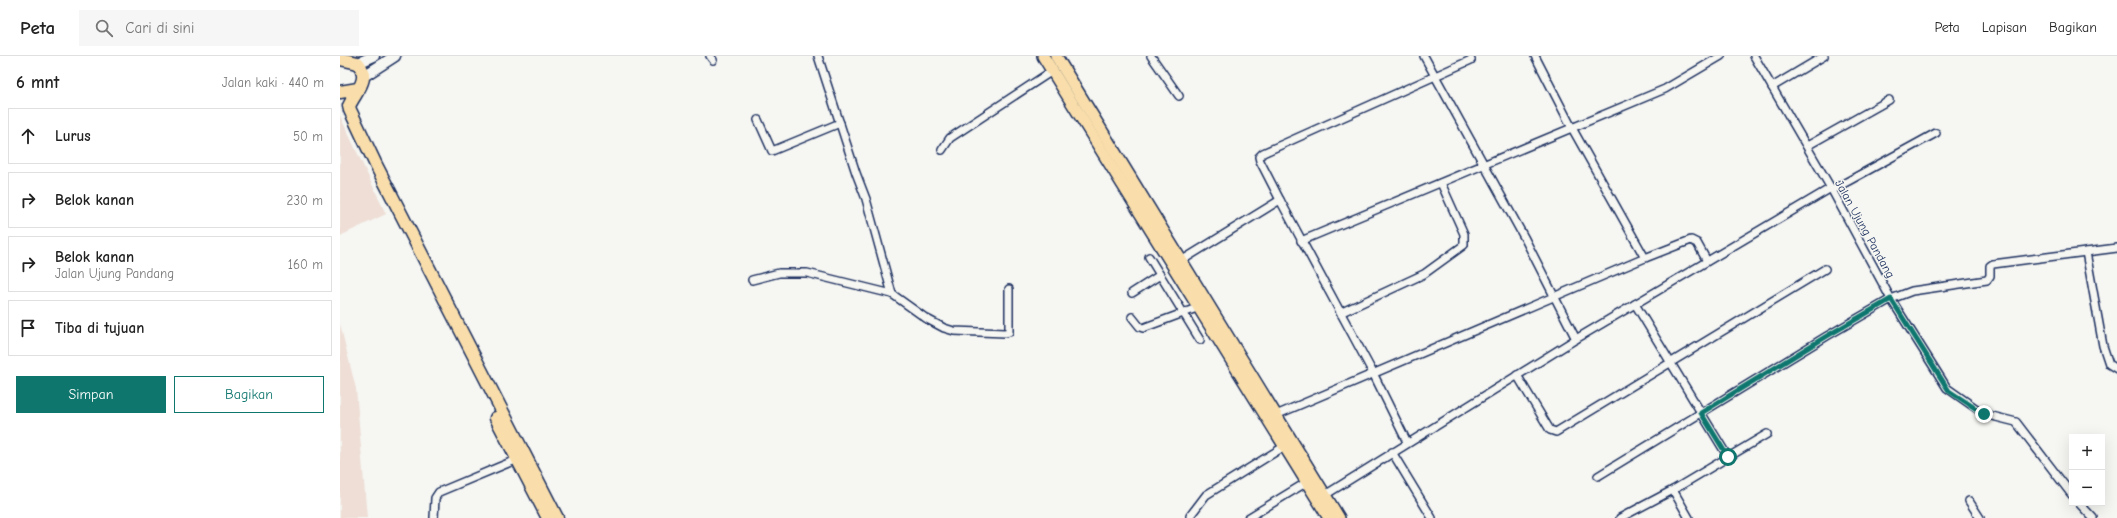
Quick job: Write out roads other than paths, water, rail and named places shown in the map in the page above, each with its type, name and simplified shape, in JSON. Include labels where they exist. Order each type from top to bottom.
[{"type":"highway","points":[[342,61],[358,63],[363,69],[364,76],[349,106],[350,110],[509,433],[518,459],[548,518]]},
{"type":"highway","points":[[340,92],[358,89]]},
{"type":"highway","points":[[340,108],[369,168],[509,433],[557,518]]},
{"type":"main road","points":[[358,63],[374,56]]},
{"type":"main road","points":[[364,76],[395,56]]},
{"type":"main road","points":[[1043,56],[1052,71],[1076,98],[1181,261],[1203,305],[1276,415],[1339,518]]},
{"type":"main road","points":[[1056,56],[1076,98],[1203,305],[1285,446],[1329,518]]},
{"type":"street","points":[[818,56],[866,199],[892,294]]},
{"type":"street","points":[[1151,56],[1179,96]]},
{"type":"street","points":[[1424,56],[1555,295],[1576,339]]},
{"type":"street","points":[[1535,56],[1572,128],[1645,258]]},
{"type":"street","points":[[1301,241],[1484,166],[1665,89],[1721,56]]},
{"type":"street","name":"Jalan Ujung Pandang","points":[[1754,56],[1807,146],[1891,299],[1949,391],[1984,414],[2016,422],[2069,491]]},
{"type":"street","points":[[1772,87],[1824,56]]},
{"type":"street","points":[[1407,442],[1373,373],[1301,241],[1260,161],[1261,154],[1471,60]]},
{"type":"street","points":[[942,150],[950,138],[1052,71]]},
{"type":"street","points":[[1807,146],[1889,100]]},
{"type":"street","points":[[758,120],[772,151],[840,123]]},
{"type":"street","points":[[1325,494],[1407,442],[1707,261],[1831,189],[1936,133]]},
{"type":"street","points":[[1340,313],[1424,274],[1464,245],[1464,234],[1441,183]]},
{"type":"street","points":[[1181,261],[1280,200]]},
{"type":"street","points":[[1276,415],[1555,295],[1690,240],[1697,243],[1707,261]]},
{"type":"street","points":[[1598,476],[1827,336],[1891,299],[1912,291],[1987,280],[1990,276],[1990,266],[1993,264],[2117,248]]},
{"type":"street","points":[[2086,252],[2103,346],[2109,364],[2117,369]]},
{"type":"street","points":[[1149,257],[1200,340]]},
{"type":"street","points":[[1517,375],[1550,430],[1554,432],[1671,364],[1825,269]]},
{"type":"street","points":[[752,280],[779,273],[807,273],[892,294],[926,319],[944,328],[954,331],[1005,333],[1008,332],[1010,328],[1009,289]]},
{"type":"street","points":[[1132,293],[1160,275]]},
{"type":"street","points":[[1635,304],[1728,457]]},
{"type":"street","points":[[1132,317],[1140,327],[1143,328],[1183,314],[1203,305]]},
{"type":"street","points":[[1620,518],[1673,490],[1767,434]]},
{"type":"street","points":[[1190,516],[1206,495],[1285,446]]},
{"type":"street","points":[[1392,452],[1432,518]]},
{"type":"street","points":[[434,518],[435,498],[439,492],[518,459]]},
{"type":"street","points":[[1248,518],[1307,482]]},
{"type":"street","points":[[1673,490],[1690,518]]},
{"type":"street","points":[[1969,502],[1980,518]]},
{"type":"street","points":[[2082,506],[2093,518]]}]
